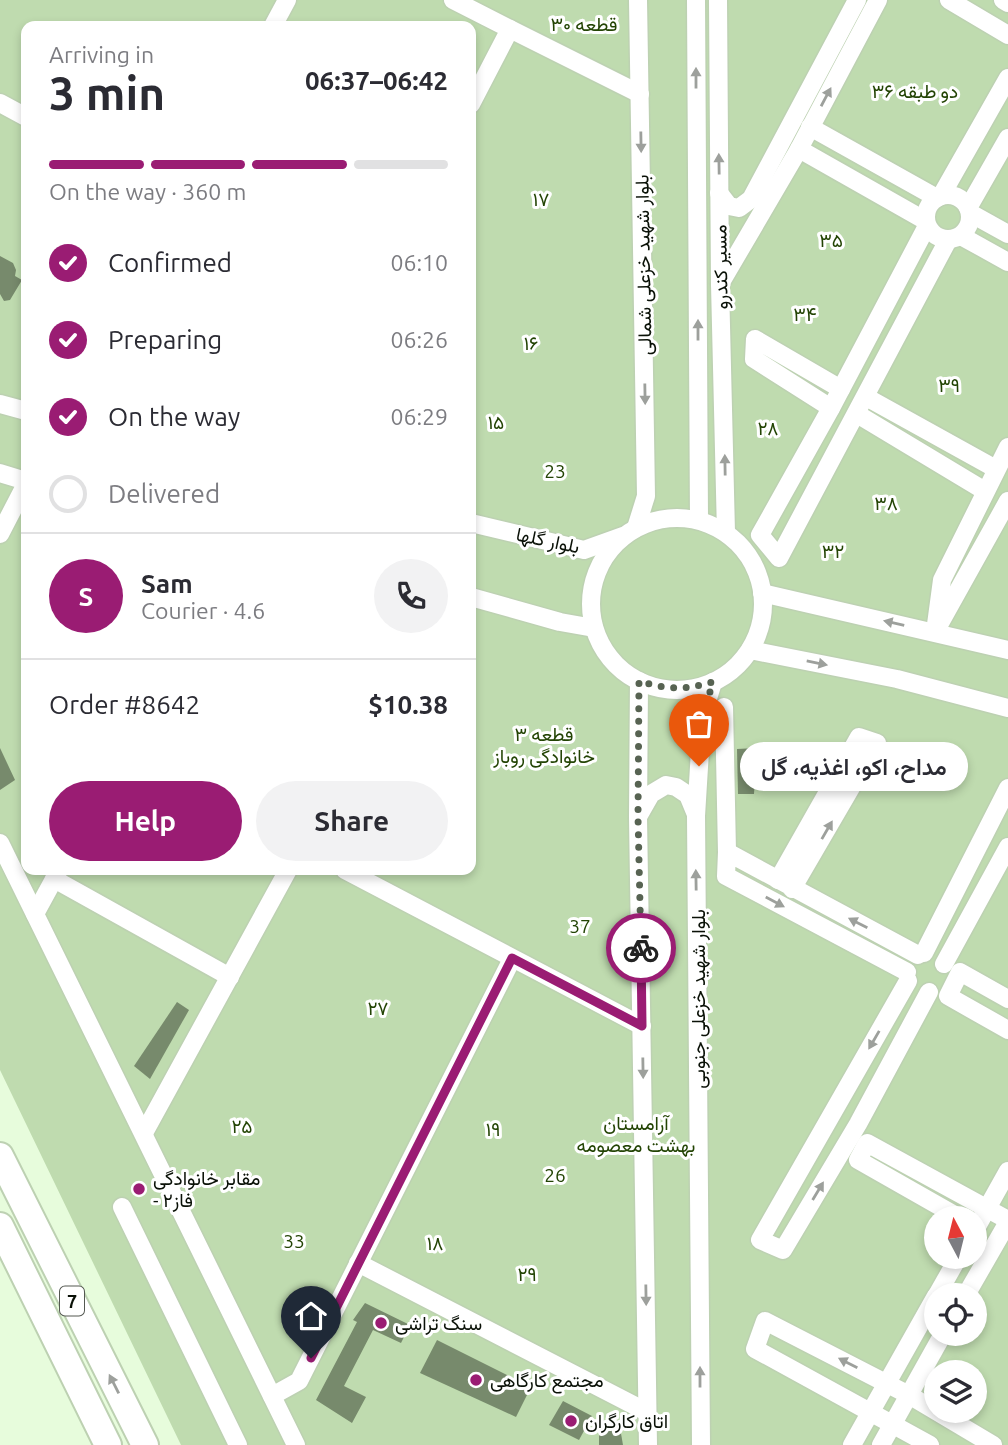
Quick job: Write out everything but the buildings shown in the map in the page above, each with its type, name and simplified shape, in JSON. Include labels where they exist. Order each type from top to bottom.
[{"type":"highway","name":"7","points":[[0,1156],[145,1445]]},
{"type":"highway","name":"7","points":[[0,1226],[108,1445]]},
{"type":"lane","points":[[276,21],[287,0]]},
{"type":"lane","points":[[453,0],[640,94]]},
{"type":"lane","name":"بلوار شهید خزعلی شمالی","points":[[630,532],[646,496],[638,0]]},
{"type":"lane","points":[[696,0],[698,520]]},
{"type":"lane","name":"مسیر کندرو","points":[[718,0],[720,284],[726,533]]},
{"type":"lane","points":[[719,193],[729,206],[739,208],[751,200],[857,0]]},
{"type":"lane","points":[[720,284],[799,149],[878,0]]},
{"type":"lane","points":[[949,0],[1008,35]]},
{"type":"lane","points":[[1003,0],[1008,3]]},
{"type":"lane","points":[[476,94],[510,29]]},
{"type":"lane","points":[[1008,78],[939,197],[926,212],[932,233],[954,238],[1008,262]]},
{"type":"lane","points":[[0,103],[21,114]]},
{"type":"lane","points":[[810,127],[939,197],[952,195],[962,200],[969,210],[1008,234]]},
{"type":"lane","points":[[927,223],[831,408],[760,535],[779,558],[954,238],[969,226],[969,210],[1008,138]]},
{"type":"lane","points":[[799,149],[927,223]]},
{"type":"lane","points":[[831,408],[754,359],[755,339],[841,388]]},
{"type":"lane","points":[[866,397],[996,470]]},
{"type":"lane","points":[[0,404],[21,410]]},
{"type":"lane","points":[[856,414],[985,491]]},
{"type":"lane","points":[[934,632],[942,580],[1008,447]]},
{"type":"lane","points":[[0,473],[21,480]]},
{"type":"lane","points":[[0,534],[21,492]]},
{"type":"lane","points":[[934,632],[1008,501]]},
{"type":"lane","points":[[656,520],[698,520],[726,533],[747,554],[757,572],[762,593],[762,613],[750,650],[733,668],[713,682],[689,689],[663,689],[639,681],[620,668],[604,650],[594,628],[591,594],[601,562],[630,532],[656,520]]},
{"type":"lane","name":"بلوار گلها","points":[[476,530],[584,550],[630,532]]},
{"type":"lane","points":[[762,593],[1008,650]]},
{"type":"lane","points":[[476,598],[560,622],[594,628]]},
{"type":"lane","points":[[750,650],[897,679],[1008,708]]},
{"type":"lane","points":[[639,681],[638,817],[648,1445]]},
{"type":"lane","name":"بلوار شهید خزعلی جنوبی","points":[[701,1445],[696,816],[702,718],[713,682]]},
{"type":"lane","points":[[724,707],[726,876],[907,976],[917,990],[929,992],[940,987],[946,976],[944,964],[936,955],[921,954],[785,885],[727,852]]},
{"type":"lane","points":[[859,737],[877,743],[785,885],[859,737]]},
{"type":"lane","points":[[638,817],[651,794],[666,785],[676,787],[688,795],[696,816]]},
{"type":"lane","points":[[929,992],[858,1124],[783,1250],[760,1240],[907,976],[913,958],[921,954],[1008,788]]},
{"type":"lane","points":[[0,843],[296,1445]]},
{"type":"lane","points":[[944,964],[1008,847]]},
{"type":"lane","points":[[35,914],[57,875],[230,977]]},
{"type":"lane","points":[[144,1133],[285,875]]},
{"type":"lane","points":[[354,875],[642,1026]]},
{"type":"lane","points":[[272,1396],[299,1381],[512,958]]},
{"type":"lane","points":[[1008,999],[960,972],[948,996],[1008,1030]]},
{"type":"lane","points":[[939,1206],[858,1160],[867,1143],[982,1206]]},
{"type":"lane","points":[[974,1283],[1003,1242],[1008,1221],[987,1209],[1008,1171]]},
{"type":"lane","points":[[122,1207],[238,1445]]},
{"type":"lane","points":[[987,1233],[1003,1242]]},
{"type":"lane","points":[[358,1263],[647,1412]]},
{"type":"lane","points":[[852,1445],[924,1319]]},
{"type":"lane","points":[[930,1445],[755,1349],[765,1321],[909,1395],[993,1445]]},
{"type":"lane","points":[[881,1445],[936,1346]]},
{"type":"green space","name":"آرامستان بهشت معصومه","points":[[0,0],[1008,0],[1008,1445],[181,1445],[0,1070]]},
{"type":"way so far","points":[[641,948],[639,681],[663,689],[689,689],[713,682],[702,718],[699,766]]},
{"type":"place","name":"مداح، اکو، اغذیه، گل","points":[[699,766]]},
{"type":"place","name":"مقابر خانوادگی - فاز۲","points":[[139,1189]]},
{"type":"place","name":"سنگ تراشی","points":[[381,1323]]},
{"type":"place","name":"مجتمع کارگاهی","points":[[476,1380]]},
{"type":"place","name":"اتاق کارگران","points":[[571,1421]]},
{"type":"route","points":[[311,1358],[512,958],[642,1026],[641,948]]},
{"type":"park label","name":"قطعه ۳۰","points":[[584,24]]},
{"type":"park label","name":"۳۶ دو طبقه","points":[[915,91]]},
{"type":"park label","name":"۱۷","points":[[541,199]]},
{"type":"park label","name":"۳۵","points":[[831,240]]},
{"type":"park label","name":"۳۴","points":[[805,314]]},
{"type":"park label","name":"۱۶","points":[[531,343]]},
{"type":"park label","name":"۳۹","points":[[949,385]]},
{"type":"park label","name":"۱۵","points":[[496,422]]},
{"type":"park label","name":"۲۸","points":[[768,428]]},
{"type":"park label","name":"23","points":[[555,471]]},
{"type":"park label","name":"۳۸","points":[[886,503]]},
{"type":"park label","name":"۳۲","points":[[833,551]]},
{"type":"park label","name":"قطعه ۳ خانوادگی روباز","points":[[544,745]]},
{"type":"park label","name":"37","points":[[580,926]]},
{"type":"park label","name":"۲۷","points":[[378,1008]]},
{"type":"park label","name":"۲۵","points":[[242,1126]]},
{"type":"park label","name":"۱۹","points":[[493,1129]]},
{"type":"park label","name":"26","points":[[555,1175]]},
{"type":"park label","name":"33","points":[[294,1241]]},
{"type":"park label","name":"۱۸","points":[[435,1243]]},
{"type":"park label","name":"۲۹","points":[[527,1274]]}]
